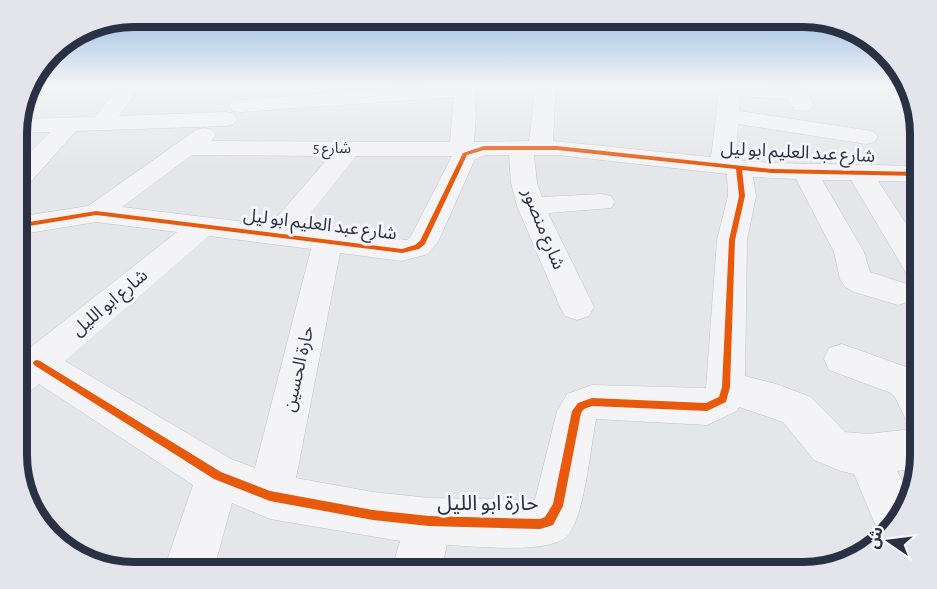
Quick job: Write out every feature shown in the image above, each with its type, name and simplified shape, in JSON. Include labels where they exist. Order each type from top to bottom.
[{"type":"street","points":[[102,123],[110,112]]},
{"type":"street","points":[[28,126],[102,123],[239,112]]},
{"type":"street","points":[[465,112],[469,149]]},
{"type":"street","name":"شارع منصور","points":[[539,112],[524,183],[531,206],[577,307]]},
{"type":"street","points":[[728,112],[731,166],[742,196],[732,240],[726,387],[793,407],[804,414],[821,439],[832,448],[847,454],[910,449]]},
{"type":"street","points":[[96,213],[234,113]]},
{"type":"street","points":[[728,116],[866,137]]},
{"type":"street","points":[[27,170],[70,124]]},
{"type":"street","name":"شارع 5","points":[[187,148],[469,149]]},
{"type":"street","points":[[277,236],[350,148]]},
{"type":"street","name":"شارع عبد العليم ابو ليل","points":[[27,224],[96,213],[402,251],[417,247],[423,242],[469,149],[531,148],[598,151],[731,166],[804,171],[910,174]]},
{"type":"street","points":[[804,171],[849,252],[856,279],[865,284],[898,293]]},
{"type":"street","points":[[859,172],[910,254]]},
{"type":"street","points":[[531,206],[602,202]]},
{"type":"street","name":"شارع ابو الليل","points":[[27,372],[202,227]]},
{"type":"street","name":"حارة الحسين","points":[[270,496],[328,242]]},
{"type":"street","points":[[842,359],[905,382],[910,386]]},
{"type":"street","name":"حارة ابو الليل","points":[[27,372],[218,476],[270,496],[373,515],[429,521],[540,524],[549,521],[558,506],[577,411],[581,406],[592,402],[707,407],[723,399],[726,387]]},
{"type":"street","points":[[867,454],[894,511]]},
{"type":"street","points":[[191,562],[218,476]]},
{"type":"street","points":[[419,562],[429,521]]},
{"type":"cycle path","points":[[27,224],[96,213],[402,251],[417,247],[423,242],[465,154],[484,148],[557,148],[772,171],[910,174]]},
{"type":"cycle path","points":[[37,363],[218,476],[270,496],[373,515],[429,521],[540,524],[549,521],[558,506],[577,411],[581,406],[592,402],[707,407],[723,399],[726,387],[732,240],[742,196],[739,168]]}]
